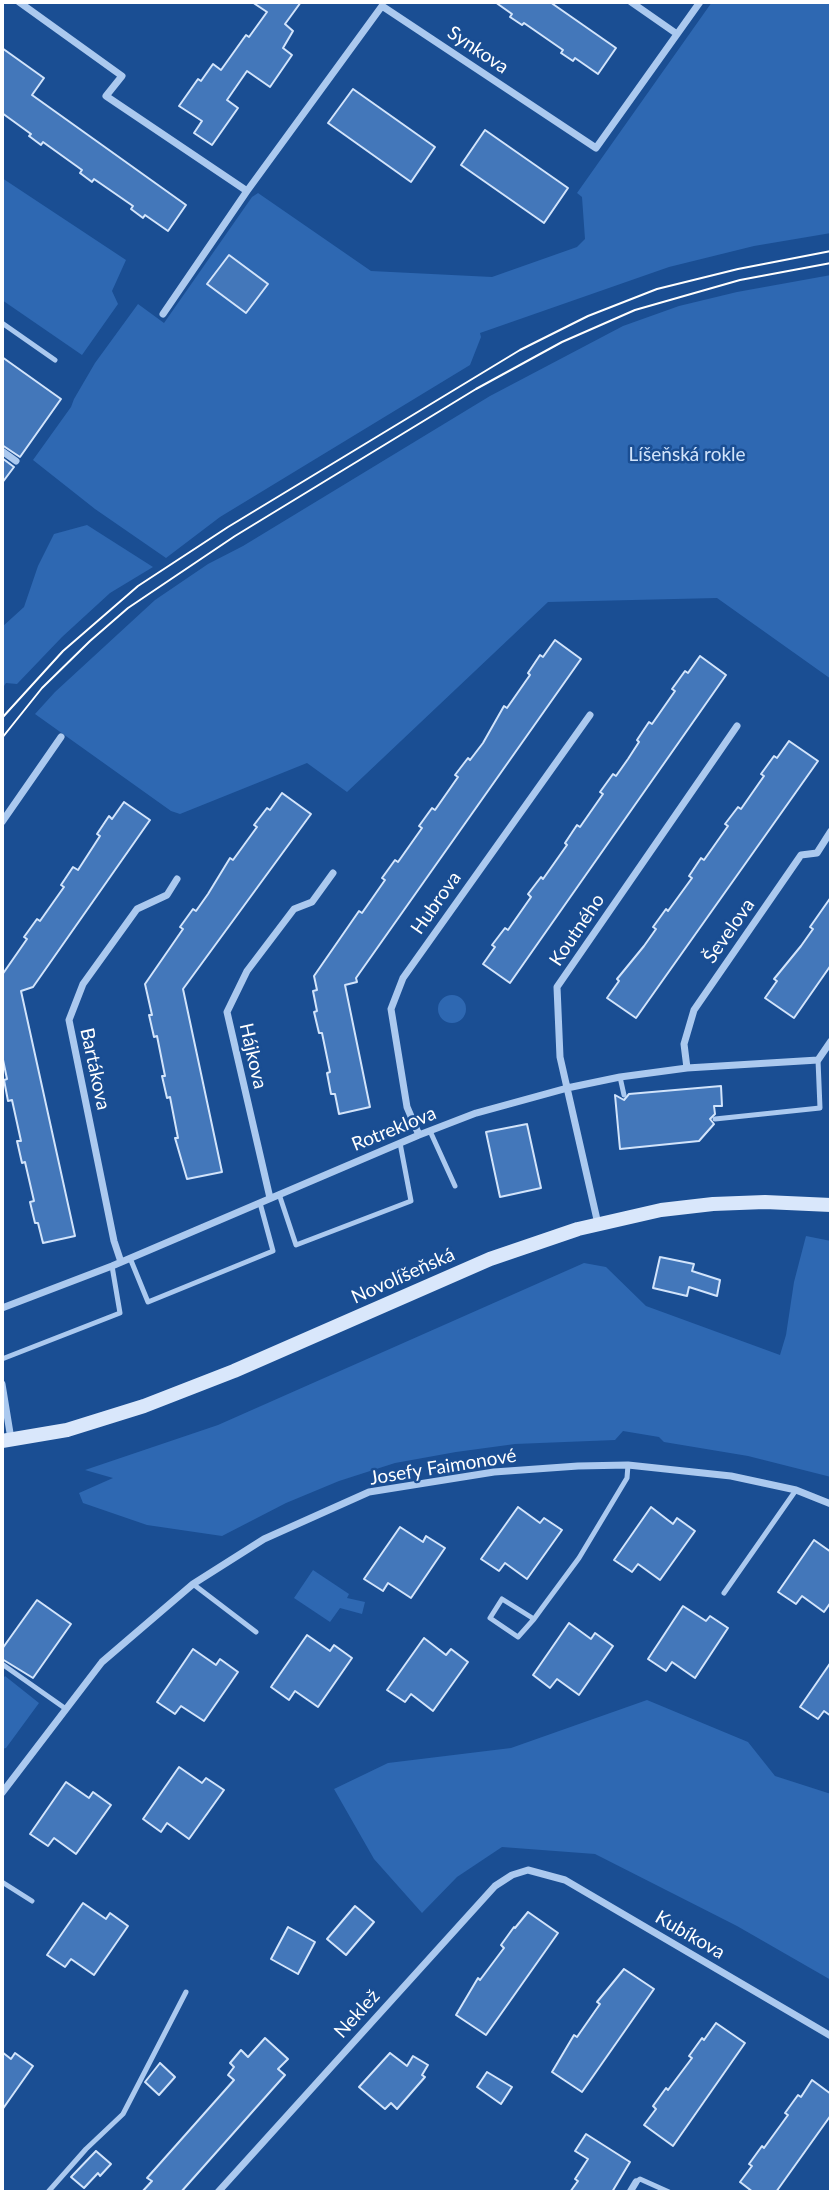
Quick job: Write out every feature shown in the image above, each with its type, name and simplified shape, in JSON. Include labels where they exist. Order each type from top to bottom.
[{"type":"street","points":[[19,2],[122,76],[106,96],[247,191]]},
{"type":"street","points":[[631,2],[677,34],[699,2]]},
{"type":"street","name":"Synkova","points":[[163,314],[247,191],[382,6],[596,148],[677,34]]},
{"type":"street","points":[[2,451],[16,461]]},
{"type":"street","name":"Hubrova","points":[[419,1135],[407,1107],[391,1009],[403,978],[590,715]]},
{"type":"street","name":"Koutného","points":[[598,1224],[560,1057],[557,987],[737,726]]},
{"type":"street","points":[[2,822],[61,737]]},
{"type":"street","name":"Ševelova","points":[[687,1068],[684,1044],[694,1010],[801,855],[817,853],[831,831]]},
{"type":"street","name":"Hájkova","points":[[270,1198],[227,1012],[247,971],[294,909],[312,902],[333,873]]},
{"type":"street","name":"Bartákova","points":[[121,1262],[114,1241],[69,1020],[83,984],[137,909],[167,894],[177,879]]},
{"type":"street","points":[[818,1060],[831,1041]]},
{"type":"street","name":"Rotreklova","points":[[2,1308],[112,1266],[476,1113],[567,1087],[620,1077],[687,1068],[818,1060]]},
{"type":"street","name":"Novolíšeňská","points":[[7,1441],[67,1430],[144,1406],[234,1371],[499,1256],[598,1224],[660,1210],[713,1204],[765,1202],[831,1205]]},
{"type":"street","points":[[2,1384],[7,1441]]},
{"type":"street","name":"Josefy Faimonové","points":[[2,1793],[102,1662],[193,1584],[264,1539],[369,1492],[494,1472],[628,1465],[731,1476],[796,1490],[831,1504]]},
{"type":"street","name":"Kubíkova","points":[[528,1870],[565,1880],[831,2036]]},
{"type":"street","name":"Neklež","points":[[218,2192],[495,1886],[512,1875],[528,1870]]},
{"type":"street","points":[[630,2192],[636,2182]]},
{"type":"lane","points":[[2,323],[55,360]]},
{"type":"lane","points":[[715,1119],[820,1108],[818,1060]]},
{"type":"lane","points":[[620,1077],[624,1095]]},
{"type":"lane","points":[[430,1131],[455,1186]]},
{"type":"lane","points":[[279,1194],[296,1245],[411,1201],[400,1143]]},
{"type":"lane","points":[[130,1258],[148,1302],[273,1251],[260,1203]]},
{"type":"lane","points":[[2,1359],[120,1313],[112,1266]]},
{"type":"lane","points":[[534,1619],[502,1599],[489,1618],[519,1637],[534,1619],[579,1558],[627,1478],[628,1465]]},
{"type":"lane","points":[[724,1593],[796,1490]]},
{"type":"lane","points":[[193,1584],[256,1632]]},
{"type":"lane","points":[[2,1664],[66,1709]]},
{"type":"lane","points":[[2,1882],[32,1901]]},
{"type":"lane","points":[[48,2192],[86,2149],[123,2114],[186,1992]]},
{"type":"lane","points":[[636,2182],[640,2179],[669,2192]]},
{"type":"green space","points":[[712,2],[831,2],[831,233],[754,246],[669,267],[480,333],[481,337],[470,365],[220,517],[166,558],[95,509],[33,460],[71,407],[95,363],[138,304],[164,323],[252,197],[258,193],[371,271],[492,277],[577,247],[585,239],[582,197],[577,193]]},
{"type":"green space","points":[[2,178],[126,260],[112,291],[118,304],[82,355],[2,300]]},
{"type":"green space","name":"Líšeňská rokle","points":[[831,275],[831,679],[717,598],[548,602],[347,792],[307,763],[180,814],[171,811],[35,714],[55,692],[155,600],[208,564],[243,546],[490,396],[623,326],[679,306],[737,292]]},
{"type":"green space","points":[[87,525],[153,567],[110,593],[62,637],[17,684],[6,683],[2,689],[2,627],[24,607],[38,566],[54,534]]},
{"type":"green space","points":[[452,995],[462,999],[466,1009],[462,1019],[452,1023],[442,1019],[438,1009],[442,999]]},
{"type":"green space","points":[[806,1236],[831,1241],[831,1477],[748,1456],[664,1442],[659,1437],[623,1431],[615,1440],[515,1444],[395,1463],[339,1481],[286,1503],[222,1536],[147,1525],[83,1503],[79,1493],[113,1478],[85,1470],[218,1425],[584,1263],[606,1267],[646,1306],[780,1355]]},
{"type":"green space","points":[[313,1570],[349,1594],[347,1598],[365,1602],[362,1614],[340,1608],[330,1622],[294,1598]]},
{"type":"green space","points":[[5,1676],[39,1703],[6,1748],[2,1749],[2,1680]]},
{"type":"green space","points":[[647,1700],[748,1742],[775,1776],[831,1794],[831,1980],[737,1926],[595,1854],[502,1847],[457,1877],[422,1913],[374,1859],[334,1789],[388,1763],[511,1748]]},
{"type":"building","points":[[252,2],[301,2],[285,24],[293,31],[283,48],[292,55],[270,87],[247,71],[227,100],[238,108],[212,145],[194,133],[202,121],[179,106],[198,79],[201,81],[213,64],[221,70],[246,35],[249,37],[267,12]]},
{"type":"building","points":[[495,2],[550,2],[616,48],[598,74],[575,58],[573,61],[561,53],[563,50],[524,23],[522,25],[510,17],[512,14]]},
{"type":"building","points":[[2,48],[44,78],[32,95],[186,205],[168,231],[145,215],[143,218],[131,209],[133,206],[94,179],[92,182],[80,173],[82,170],[43,142],[41,145],[29,136],[31,134],[2,113]]},
{"type":"building","points":[[353,89],[435,147],[411,182],[328,123]]},
{"type":"building","points":[[485,130],[568,188],[544,223],[461,165]]},
{"type":"building","points":[[229,255],[268,284],[246,313],[207,284]]},
{"type":"building","points":[[2,357],[61,399],[20,457],[2,445]]},
{"type":"building","points":[[2,458],[14,467],[2,483]]},
{"type":"building","points":[[555,640],[581,659],[356,978],[357,982],[345,985],[370,1107],[339,1114],[335,1094],[331,1094],[327,1073],[330,1072],[322,1033],[319,1033],[314,1012],[317,1011],[313,991],[317,990],[314,976],[359,911],[362,913],[395,860],[398,862],[422,828],[419,826],[432,808],[435,810],[458,777],[455,775],[483,743],[504,706],[507,708],[540,655],[543,657]]},
{"type":"building","points":[[700,656],[726,675],[510,983],[483,964],[495,947],[492,945],[505,928],[508,930],[531,897],[528,894],[541,877],[543,879],[567,845],[565,843],[577,825],[580,827],[613,774],[616,776],[628,759],[639,742],[637,740],[675,691],[672,689],[685,671],[688,673]]},
{"type":"building","points":[[789,741],[818,761],[636,1018],[607,998],[619,981],[617,979],[656,929],[653,927],[666,909],[668,911],[692,878],[689,876],[701,858],[704,860],[728,826],[725,824],[738,807],[741,809],[774,756],[777,758]]},
{"type":"building","points":[[282,793],[311,814],[183,989],[222,1172],[187,1179],[175,1138],[178,1138],[170,1097],[167,1098],[162,1076],[165,1076],[157,1036],[154,1037],[149,1015],[152,1015],[145,984],[183,929],[180,927],[193,909],[196,911],[230,858],[233,860],[257,827],[254,825],[267,808],[270,810]]},
{"type":"building","points":[[124,802],[150,820],[33,987],[21,991],[75,1236],[43,1243],[30,1202],[34,1201],[17,1141],[21,1141],[12,1100],[8,1101],[4,1080],[7,1079],[2,1055],[2,975],[27,939],[24,937],[37,919],[40,921],[64,887],[61,885],[73,867],[78,870],[100,836],[97,834],[109,816],[112,819]]},
{"type":"building","points":[[831,897],[831,965],[794,1018],[765,998],[777,981],[774,979],[813,929],[810,927]]},
{"type":"building","points":[[721,1086],[722,1106],[714,1106],[715,1114],[710,1119],[714,1124],[699,1141],[620,1149],[615,1095],[624,1100],[629,1094]]},
{"type":"building","points":[[527,1124],[541,1188],[500,1197],[486,1132]]},
{"type":"building","points":[[660,1257],[694,1264],[692,1271],[720,1280],[717,1296],[689,1287],[687,1296],[653,1288]]},
{"type":"building","points":[[518,1507],[540,1523],[544,1518],[562,1530],[527,1579],[505,1563],[499,1571],[481,1559]]},
{"type":"building","points":[[651,1507],[673,1524],[677,1518],[695,1531],[660,1580],[638,1564],[632,1572],[614,1560]]},
{"type":"building","points":[[400,1527],[423,1542],[426,1536],[445,1548],[411,1598],[388,1583],[383,1591],[364,1579]]},
{"type":"building","points":[[814,1540],[831,1552],[831,1602],[824,1612],[802,1596],[796,1604],[778,1592]]},
{"type":"building","points":[[37,1600],[71,1624],[33,1678],[2,1659],[2,1649]]},
{"type":"building","points":[[683,1606],[706,1621],[710,1616],[728,1628],[695,1678],[672,1662],[666,1671],[648,1659]]},
{"type":"building","points":[[569,1623],[591,1639],[595,1633],[613,1646],[579,1695],[557,1679],[550,1688],[533,1675]]},
{"type":"building","points":[[307,1635],[330,1651],[334,1645],[352,1658],[318,1707],[295,1691],[289,1700],[271,1687]]},
{"type":"building","points":[[424,1638],[446,1655],[451,1649],[468,1662],[433,1711],[411,1694],[405,1702],[387,1690]]},
{"type":"building","points":[[193,1649],[216,1665],[220,1659],[238,1672],[204,1721],[181,1706],[175,1714],[157,1702]]},
{"type":"building","points":[[831,1662],[831,1716],[824,1711],[818,1719],[800,1707]]},
{"type":"building","points":[[179,1767],[202,1783],[206,1778],[224,1790],[189,1839],[167,1823],[161,1832],[143,1819]]},
{"type":"building","points":[[66,1782],[89,1798],[93,1792],[111,1805],[76,1854],[54,1838],[48,1846],[30,1834]]},
{"type":"building","points":[[83,1903],[106,1919],[110,1913],[128,1926],[94,1975],[71,1959],[65,1967],[47,1955]]},
{"type":"building","points":[[355,1906],[374,1922],[346,1955],[327,1939]]},
{"type":"building","points":[[528,1912],[558,1933],[486,2035],[456,2015],[478,1978],[480,1980],[504,1948],[501,1945]]},
{"type":"building","points":[[288,1927],[315,1942],[298,1974],[271,1959]]},
{"type":"building","points":[[624,1969],[654,1989],[582,2092],[552,2072],[574,2035],[577,2037],[600,2004],[597,2002]]},
{"type":"building","points":[[716,2023],[745,2043],[673,2146],[644,2125],[656,2109],[653,2106],[666,2088],[668,2090],[692,2058],[689,2056]]},
{"type":"building","points":[[265,2038],[288,2059],[278,2069],[285,2075],[181,2192],[142,2192],[152,2181],[147,2178],[234,2080],[228,2075],[234,2067],[230,2063],[241,2050],[248,2057]]},
{"type":"building","points":[[2,2052],[11,2059],[15,2053],[33,2066],[2,2110]]},
{"type":"building","points":[[390,2053],[407,2066],[413,2056],[428,2065],[422,2075],[425,2077],[397,2109],[391,2103],[385,2109],[359,2087]]},
{"type":"building","points":[[160,2063],[175,2077],[159,2095],[145,2082]]},
{"type":"building","points":[[487,2072],[512,2087],[501,2104],[477,2087]]},
{"type":"building","points":[[812,2080],[831,2094],[831,2115],[776,2192],[753,2192],[740,2182],[752,2166],[749,2164],[762,2146],[764,2148],[788,2115],[785,2113],[798,2095],[801,2097]]},
{"type":"building","points":[[586,2134],[630,2162],[612,2192],[570,2192],[588,2159],[575,2151]]},
{"type":"building","points":[[96,2151],[111,2164],[84,2188],[71,2177]]},
{"type":"tram line","points":[[2,718],[63,651],[138,586],[228,527],[520,350],[588,316],[657,289],[738,269],[831,251]]},
{"type":"tram line","points":[[2,738],[42,688],[128,608],[235,536],[476,389],[562,342],[635,310],[740,280],[831,263]]}]
